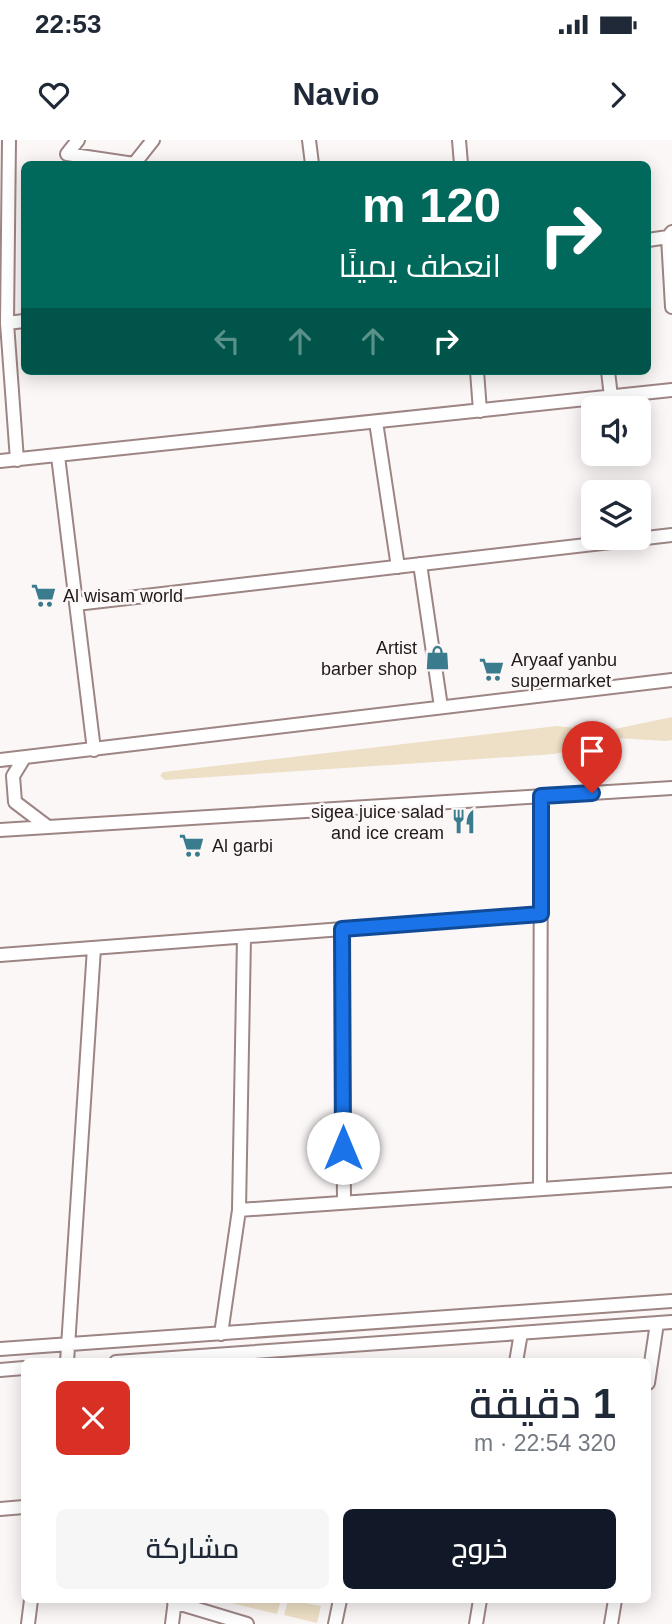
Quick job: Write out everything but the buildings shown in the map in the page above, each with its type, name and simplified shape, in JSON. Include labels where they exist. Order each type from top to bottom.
[{"type":"street","points":[[9,140],[7,323],[17,460]]},
{"type":"street","points":[[78,140],[67,154],[114,161]]},
{"type":"street","points":[[136,161],[153,140]]},
{"type":"street","points":[[309,140],[312,161]]},
{"type":"street","points":[[459,140],[461,161]]},
{"type":"street","points":[[651,239],[670,235],[672,307]]},
{"type":"street","points":[[7,323],[21,321]]},
{"type":"street","points":[[477,375],[480,411]]},
{"type":"street","points":[[608,375],[611,396]]},
{"type":"street","points":[[620,396],[672,390]]},
{"type":"street","points":[[0,461],[581,400]]},
{"type":"street","points":[[376,422],[398,567]]},
{"type":"street","points":[[58,456],[94,750]]},
{"type":"street","points":[[76,604],[672,535]]},
{"type":"street","points":[[420,564],[442,707]]},
{"type":"street","points":[[0,760],[672,680]]},
{"type":"street","points":[[24,758],[13,776],[15,802],[48,827]]},
{"type":"street","points":[[0,830],[672,788]]},
{"type":"street","points":[[540,1188],[541,796]]},
{"type":"street","points":[[0,955],[541,914]]},
{"type":"street","points":[[342,929],[344,1202]]},
{"type":"street","points":[[221,1334],[239,1210],[244,937]]},
{"type":"street","points":[[67,1358],[94,948]]},
{"type":"street","points":[[239,1210],[672,1180]]},
{"type":"street","points":[[0,1349],[672,1301]]},
{"type":"street","points":[[172,1358],[672,1322]]},
{"type":"street","points":[[651,1363],[657,1323]]},
{"type":"street","points":[[517,1358],[521,1333]]},
{"type":"street","points":[[0,1370],[21,1368]]},
{"type":"street","points":[[0,1509],[21,1507]]},
{"type":"street","points":[[28,1624],[31,1603]]},
{"type":"street","points":[[172,1624],[175,1603]]},
{"type":"street","points":[[181,1603],[247,1624]]},
{"type":"street","points":[[335,1624],[339,1603]]},
{"type":"street","points":[[476,1624],[480,1603]]},
{"type":"street","points":[[611,1624],[614,1603]]},
{"type":"shaded area","points":[[672,717],[672,740],[616,738],[555,754],[165,780],[160,776],[163,772],[557,726],[605,731]]},
{"type":"shaded area","points":[[231,1603],[280,1603],[277,1614]]},
{"type":"shaded area","points":[[287,1603],[321,1606],[317,1623],[284,1615]]},
{"type":"place","name":"Al wisam world","points":[[43,596]]},
{"type":"place","name":"Artist barber shop","points":[[437,658]]},
{"type":"place","name":"Aryaaf yanbu supermarket","points":[[491,670]]},
{"type":"place","name":"sigea juice salad and ice cream","points":[[464,822]]},
{"type":"place","name":"Al garbi","points":[[192,846]]},
{"type":"route","points":[[343,1148],[342,929],[541,914],[541,796],[592,793]]}]
